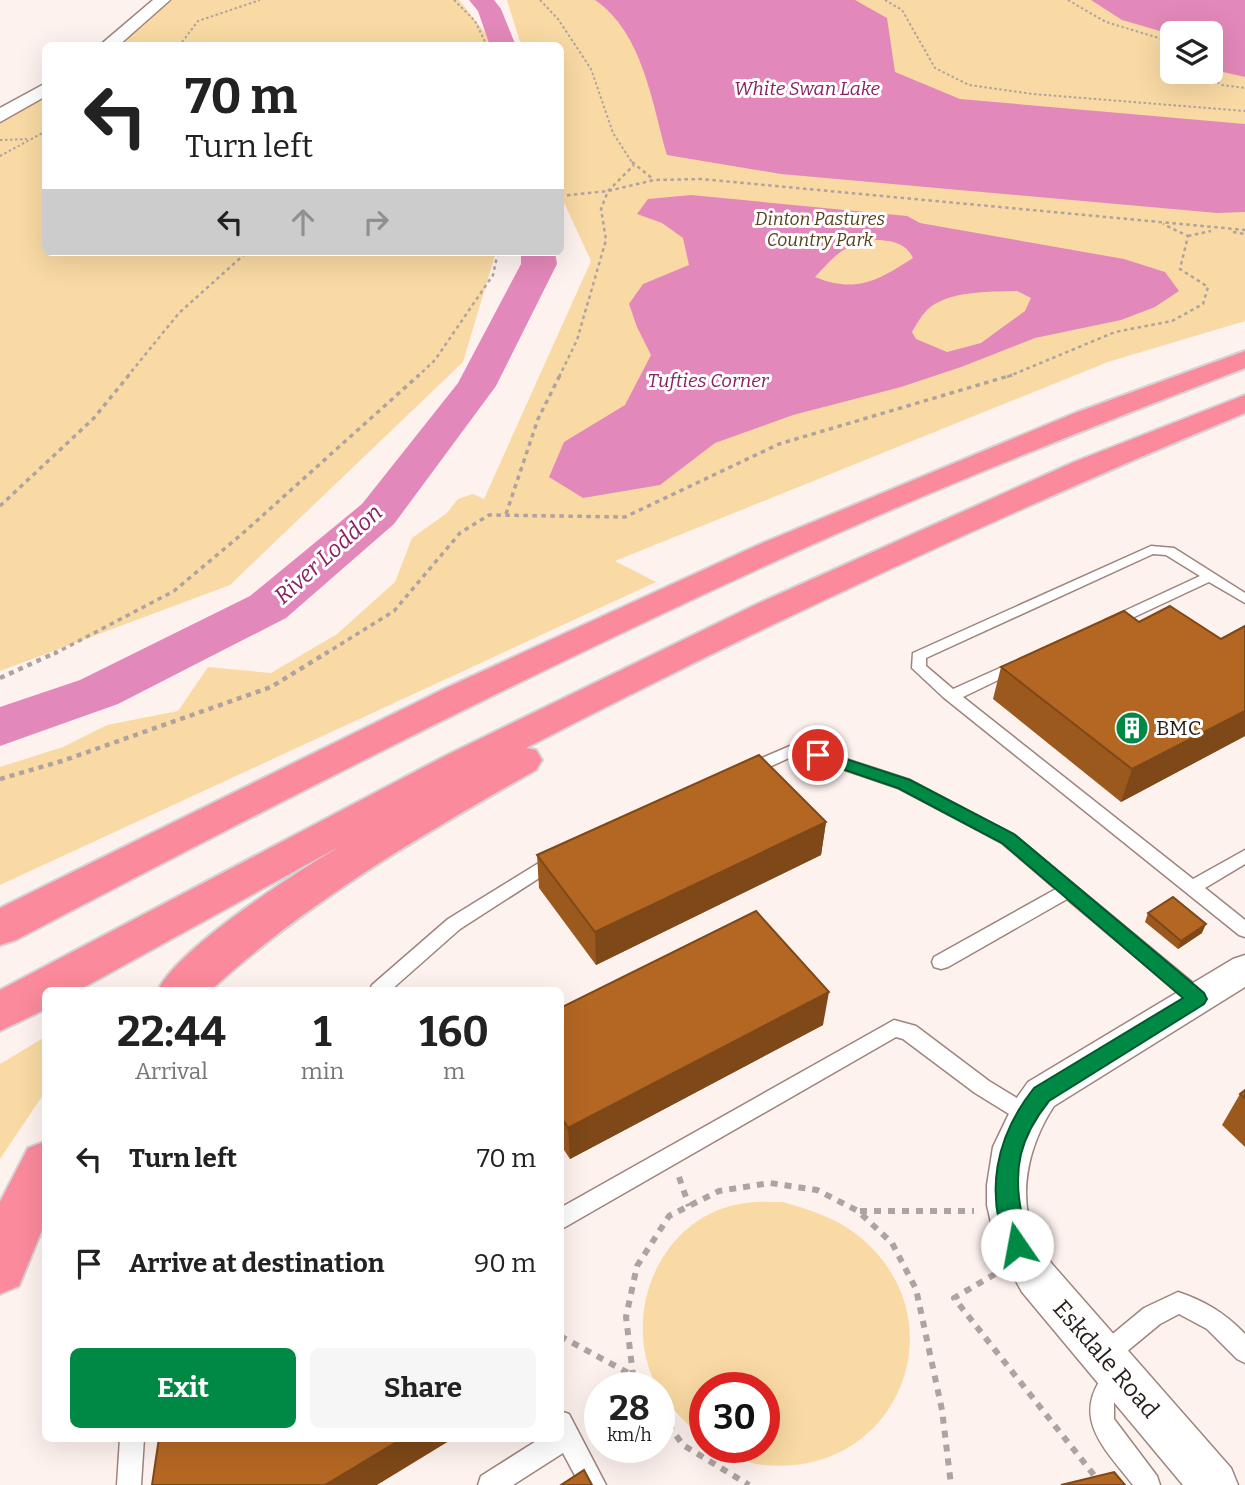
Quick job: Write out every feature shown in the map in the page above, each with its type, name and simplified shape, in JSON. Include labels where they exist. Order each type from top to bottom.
[{"type":"highway","points":[[0,928],[416,718],[707,580],[1005,452],[1245,359]]},
{"type":"highway","points":[[45,987],[257,870],[483,751],[824,585],[1021,495],[1245,403]]},
{"type":"highway","points":[[185,987],[274,911],[341,865],[824,585]]},
{"type":"highway","points":[[0,1012],[42,989]]},
{"type":"highway","points":[[0,1268],[15,1227],[42,1172]]},
{"type":"street","points":[[112,42],[162,0]]},
{"type":"street","points":[[0,116],[42,90]]},
{"type":"street","name":"Eskdale Road","points":[[1214,1485],[1037,1278],[1017,1245],[1007,1174],[1012,1144],[1026,1114],[1041,1094],[1245,969]]},
{"type":"lane","points":[[1245,599],[1169,551],[1151,550],[918,656],[919,668],[952,696],[1245,930]]},
{"type":"lane","points":[[1099,628],[1210,577]]},
{"type":"lane","points":[[952,696],[1026,662]]},
{"type":"lane","points":[[726,781],[797,748],[904,784],[1008,839],[1198,999]]},
{"type":"lane","points":[[382,987],[454,924],[569,853]]},
{"type":"lane","points":[[1192,888],[1245,856]]},
{"type":"lane","points":[[941,962],[1068,890]]},
{"type":"lane","points":[[564,1218],[894,1028],[909,1032],[972,1080],[1026,1114]]},
{"type":"lane","points":[[1148,1485],[1102,1423],[1102,1399],[1111,1364],[1152,1316],[1178,1303],[1199,1309],[1223,1326],[1245,1351]]},
{"type":"lane","points":[[564,1429],[594,1485]]},
{"type":"lane","points":[[129,1485],[132,1442]]},
{"type":"lane","points":[[490,1485],[547,1442]]},
{"type":"path","points":[[181,42],[198,21],[260,0]]},
{"type":"path","points":[[453,0],[475,20],[485,42]]},
{"type":"path","points":[[540,0],[558,19],[591,69],[613,132],[635,165],[654,180]]},
{"type":"path","points":[[886,0],[902,10],[935,68],[969,85],[1034,94],[1245,111]]},
{"type":"path","points":[[1068,0],[1106,22],[1160,38]]},
{"type":"path","points":[[1220,84],[1245,88]]},
{"type":"path","points":[[0,156],[42,133]]},
{"type":"path","points":[[0,140],[42,138]]},
{"type":"path","points":[[506,514],[538,419],[577,340],[606,240],[601,209],[608,191],[635,165]]},
{"type":"path","points":[[564,196],[608,191],[654,180],[701,179],[861,192],[1245,232]]},
{"type":"path","points":[[1163,224],[1188,236],[1217,229]]},
{"type":"path","points":[[0,779],[62,761],[271,687],[394,611],[460,533],[489,515],[625,517],[779,444],[1012,375],[1115,332],[1172,321],[1203,304],[1208,287],[1180,269],[1188,236]]},
{"type":"path","points":[[0,506],[94,418],[179,313],[243,256]]},
{"type":"path","points":[[0,678],[42,660],[174,591],[242,534],[435,360],[493,275],[497,256]]},
{"type":"path","points":[[633,1372],[626,1317],[637,1266],[669,1216],[719,1191],[770,1183],[817,1190],[858,1211],[892,1243],[916,1289],[942,1410],[951,1485]]},
{"type":"path","points":[[858,1211],[945,1212]]},
{"type":"path","points":[[989,1277],[954,1298],[1097,1479],[1087,1482]]},
{"type":"path","points":[[564,1338],[627,1372]]},
{"type":"path","points":[[675,1434],[683,1445],[749,1485]]},
{"type":"green space","points":[[172,0],[459,0],[486,34],[489,42],[122,42]]},
{"type":"green space","name":"Dinton Pastures Country Park","points":[[507,0],[1245,0],[1245,321],[1108,362],[615,561],[656,582],[0,885],[0,767],[63,747],[107,725],[178,711],[208,667],[271,673],[337,634],[395,582],[412,538],[447,513],[458,499],[473,494],[484,499],[591,261],[564,203],[564,42],[520,42]]},
{"type":"green space","points":[[42,97],[42,256],[495,256],[463,362],[230,585],[0,671],[0,121]]},
{"type":"green space","points":[[42,1039],[42,1096],[0,1159],[0,1064]]},
{"type":"green space","points":[[760,1202],[783,1202],[848,1228],[889,1269],[906,1308],[909,1349],[900,1388],[878,1423],[846,1449],[805,1464],[753,1463],[780,1463],[780,1372],[689,1372],[689,1425],[675,1410],[675,1372],[651,1372],[643,1338],[644,1311],[650,1285],[661,1261],[676,1240],[696,1222],[719,1210]]},
{"type":"water","name":"White Swan Lake","points":[[595,0],[855,0],[887,18],[895,72],[960,99],[1245,124],[1245,212],[1217,213],[781,174],[667,155],[650,92],[635,50],[611,14]]},
{"type":"water","points":[[1091,0],[1245,0],[1245,77],[1223,72],[1223,21],[1160,21],[1160,31],[1122,20]]},
{"type":"water","name":"Tufties Corner","points":[[691,195],[907,216],[920,223],[1124,259],[1165,272],[1179,291],[1155,307],[1121,320],[1035,338],[901,387],[793,415],[715,443],[660,485],[583,498],[549,477],[564,442],[625,405],[651,355],[629,304],[643,284],[689,265],[683,238],[662,223],[637,214],[648,199]],"holes":[[[865,240],[899,244],[913,258],[889,273],[867,282],[843,284],[815,277],[842,251]],[[1017,291],[1031,298],[1025,311],[981,343],[947,352],[916,339],[912,332],[927,310],[946,299],[970,293]]]},
{"type":"building","points":[[1170,606],[1221,639],[1245,626],[1245,711],[1132,769],[1001,667],[1124,611],[1139,622]]},
{"type":"building","points":[[759,755],[826,822],[595,932],[537,855]]},
{"type":"building","points":[[1173,897],[1206,924],[1181,941],[1148,913]]},
{"type":"building","points":[[756,911],[829,992],[568,1128],[564,1122],[564,1006]]},
{"type":"building","points":[[158,1442],[396,1442],[325,1485],[152,1485]]},
{"type":"building","points":[[584,1470],[592,1485],[561,1485]]},
{"type":"building","points":[[1114,1472],[1125,1485],[1061,1485]]},
{"type":"waterway","name":"River Loddon","points":[[481,0],[489,9],[501,42]]},
{"type":"waterway","name":"River Loddon","points":[[0,727],[99,692],[268,607],[378,514],[476,386],[539,264],[538,256]]},
{"type":"place","name":"BMC","points":[[1132,728]]},
{"type":"route","points":[[818,755],[904,784],[1008,839],[1198,999],[1041,1094],[1026,1114],[1012,1144],[1007,1174],[1017,1245]]}]
